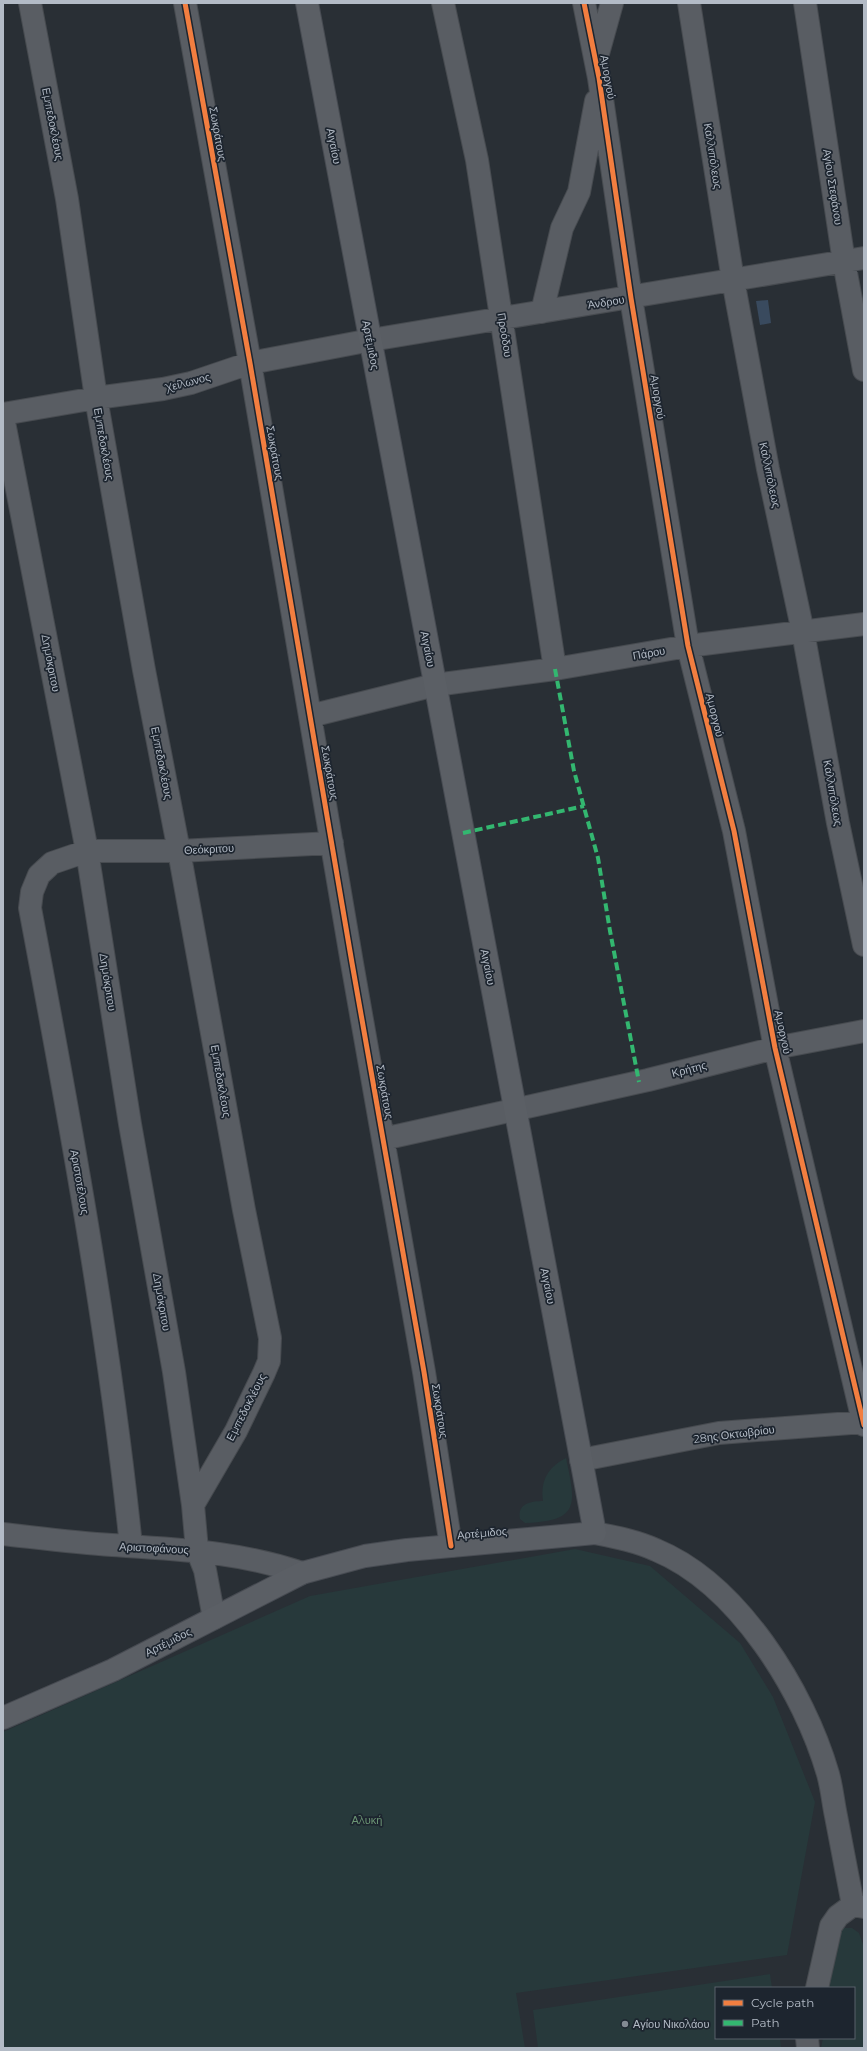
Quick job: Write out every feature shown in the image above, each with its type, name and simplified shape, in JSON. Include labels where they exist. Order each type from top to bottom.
[{"type":"main road","name":"Αιγαίου","points":[[307,3],[361,289]]},
{"type":"main road","name":"Αρτέμιδος","points":[[361,289],[382,401]]},
{"type":"main road","name":"Αιγαίου","points":[[382,401],[594,1533]]},
{"type":"main road","name":"Αρτέμιδος","points":[[3,1718],[114,1670],[302,1573],[365,1556],[451,1546],[594,1533]]},
{"type":"street","name":"Εμπεδοκλέους","points":[[30,3],[67,199],[96,398],[144,670],[179,851],[270,1348],[269,1361],[239,1424],[193,1504]]},
{"type":"street","name":"Σωκράτους","points":[[185,3],[250,363],[424,1372],[451,1546]]},
{"type":"street","name":"Προόδου","points":[[443,3],[477,160],[555,669]]},
{"type":"street","name":"Αμοργού","points":[[584,3],[596,62],[631,298],[688,646],[734,831],[775,1048],[864,1423]]},
{"type":"street","points":[[542,312],[562,228],[580,184],[594,114],[596,95],[596,62],[612,3]]},
{"type":"street","name":"Καλλιπόλεως","points":[[688,3],[733,280],[768,469],[803,632],[838,824],[864,944]]},
{"type":"street","name":"Αγίου Στεφάνου","points":[[805,3],[854,260],[864,370]]},
{"type":"street","name":"Άνδρου","points":[[371,340],[854,260]]},
{"type":"street","name":"Χείλωνος","points":[[3,414],[96,398],[163,389],[191,383],[250,363],[371,340]]},
{"type":"street","name":"Δημόκριτου","points":[[3,417],[87,851],[130,1124],[174,1372],[193,1504],[197,1550],[205,1570],[214,1618]]},
{"type":"street","name":"Πάρου","points":[[310,716],[435,685],[555,669],[688,646],[864,624]]},
{"type":"street","name":"Θεόκριτου","points":[[87,851],[179,851],[332,843]]},
{"type":"street","name":"Αριστοτέλους","points":[[87,851],[52,863],[39,875],[32,892],[30,908],[81,1183],[120,1442],[131,1546]]},
{"type":"street","name":"Κρήτης","points":[[383,1139],[648,1080],[775,1048],[864,1031]]},
{"type":"street","name":"28ης Οκτωβρίου","points":[[581,1460],[719,1433],[864,1423]]},
{"type":"street","name":"Αριστοφάνους","points":[[3,1531],[131,1546],[197,1550],[273,1563],[302,1573]]},
{"type":"street","points":[[594,1533],[623,1539],[656,1550],[686,1567],[716,1590],[740,1614],[766,1645],[809,1724],[828,1774],[860,1905],[838,1916],[831,1926],[817,1987]]},
{"type":"green space","points":[[566,1458],[572,1488],[570,1507],[565,1514],[556,1519],[543,1522],[525,1523],[520,1519],[520,1510],[526,1504],[543,1501],[543,1487],[547,1475],[554,1466]]},
{"type":"green space","name":"Αλυκή","points":[[575,1549],[650,1566],[740,1643],[773,1697],[815,1802],[787,1955],[516,1993],[525,2048],[3,2048],[3,1732],[310,1596]]},
{"type":"green space","points":[[843,1928],[852,1928],[859,1933],[864,1947],[864,2048],[821,2048],[823,2039],[855,2039],[855,1987],[829,1987],[834,1947],[839,1933]]},
{"type":"green space","name":"Αγίου Νικολάου","points":[[770,1974],[772,1987],[715,1987],[715,2039],[780,2039],[781,2048],[538,2048],[533,2010]]},
{"type":"water","points":[[768,300],[771,323],[760,325],[756,301]]},
{"type":"marked path","points":[[555,669],[574,771],[598,858],[610,931],[639,1082]]},
{"type":"marked path","points":[[463,833],[584,806]]},
{"type":"cycle path","points":[[185,3],[250,363],[352,963],[424,1372],[451,1546]]},
{"type":"cycle path","points":[[584,3],[599,78],[631,298],[688,646],[734,831],[775,1048],[864,1425]]},
{"type":"place","name":"Αγίου Νικολάου","points":[[625,2024]]}]
